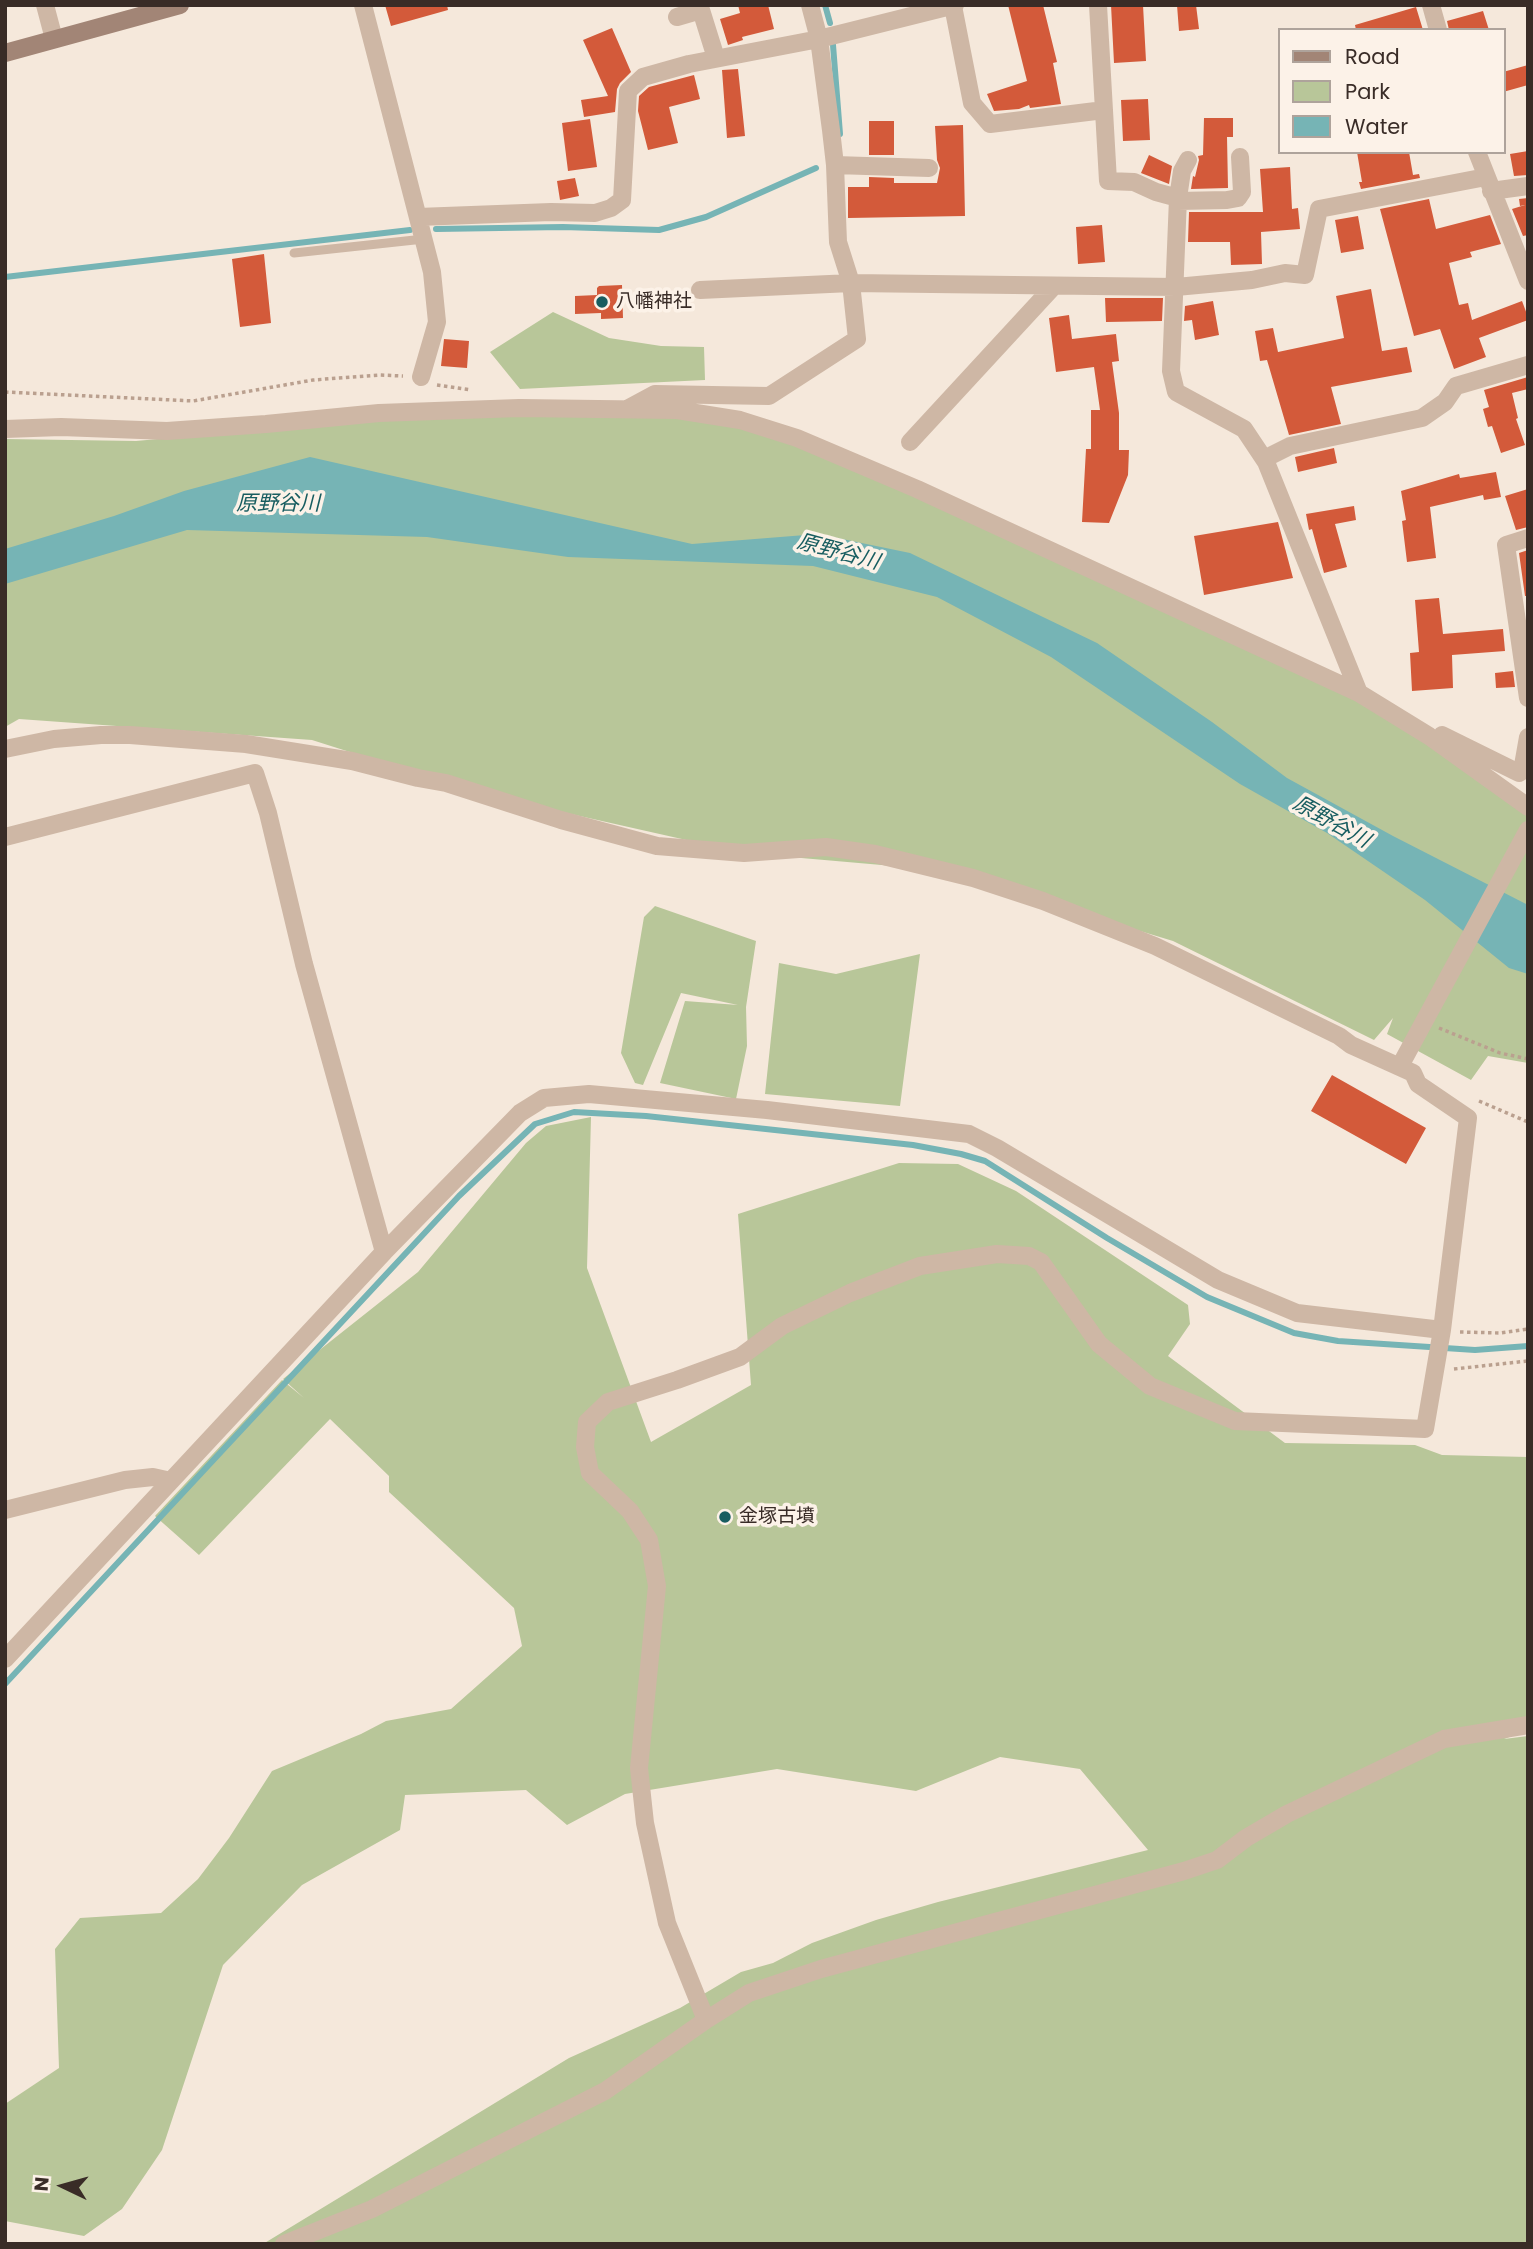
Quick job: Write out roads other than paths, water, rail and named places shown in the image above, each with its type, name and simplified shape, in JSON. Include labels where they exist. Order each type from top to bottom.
[{"type":"street","points":[[45,5],[54,39]]},
{"type":"street","points":[[5,53],[180,5]]},
{"type":"street","points":[[363,5],[432,272],[437,322],[421,377]]},
{"type":"street","points":[[626,409],[655,394],[769,396],[857,339],[851,283],[838,242],[835,165],[819,39],[810,5]]},
{"type":"street","points":[[1098,5],[1108,181],[1134,182],[1178,200],[1227,201],[1238,198],[1242,192],[1240,157]]},
{"type":"street","points":[[1431,5],[1437,28]]},
{"type":"street","points":[[418,217],[551,212],[595,214],[611,208],[622,200],[628,91],[643,77],[716,58],[819,39],[954,6],[972,103],[990,124],[1104,110]]},
{"type":"street","points":[[677,17],[701,10],[716,58]]},
{"type":"street","points":[[1478,154],[1528,281]]},
{"type":"street","points":[[1188,160],[1182,171],[1178,200],[1171,371],[1176,392],[1244,429],[1264,459],[1359,694]]},
{"type":"street","points":[[835,165],[929,168]]},
{"type":"street","points":[[700,290],[851,283],[1176,287],[1252,280],[1285,273],[1305,275],[1319,209],[1489,184],[1528,186]]},
{"type":"street","points":[[909,442],[1055,286]]},
{"type":"street","points":[[1264,459],[1290,446],[1422,418],[1445,402],[1456,386],[1528,365]]},
{"type":"street","points":[[5,429],[167,431],[379,413],[519,408],[677,410],[740,420],[797,438],[917,489],[1359,694],[1426,734],[1528,807]]},
{"type":"street","points":[[5,417],[37,419],[89,428]]},
{"type":"street","points":[[1528,538],[1506,545],[1528,698]]},
{"type":"street","points":[[1426,734],[1436,732],[1519,773],[1522,771],[1528,737]]},
{"type":"street","points":[[5,749],[54,739],[130,735],[246,744],[352,761],[446,783],[561,820],[657,846],[744,853],[826,846],[973,878],[1056,906],[1155,946],[1339,1035],[1351,1045],[1413,1073],[1418,1084],[1468,1118],[1442,1330],[1425,1429],[1235,1421],[1150,1386],[1099,1344],[1041,1262],[1029,1256],[997,1254],[920,1266],[850,1293],[782,1326],[740,1357],[608,1402],[587,1422],[585,1447],[590,1473],[630,1511],[649,1540],[657,1586],[639,1768],[645,1823],[667,1923],[706,2020]]},
{"type":"street","points":[[5,837],[255,773],[268,813],[304,964],[384,1252]]},
{"type":"street","points":[[1400,1066],[1527,830]]},
{"type":"street","points":[[5,1659],[384,1252],[520,1113],[544,1098],[589,1094],[767,1110],[969,1134],[1229,1285],[1297,1313],[1442,1330]]},
{"type":"street","points":[[5,1510],[125,1480],[153,1477],[171,1481]]},
{"type":"street","points":[[284,2244],[372,2209],[605,2091],[749,1993],[821,1969],[1217,1860],[1246,1838],[1286,1814],[1444,1739],[1528,1725]]},
{"type":"lane","points":[[294,253],[424,239]]},
{"type":"water","name":"原野谷川","points":[[310,457],[692,544],[818,534],[910,553],[1097,643],[1212,722],[1287,778],[1528,905],[1528,974],[1509,968],[1425,900],[1327,833],[1240,784],[1051,657],[937,597],[813,566],[568,557],[427,537],[187,530],[5,584],[5,549],[114,516],[184,491]]},
{"type":"waterway","points":[[825,5],[830,23]]},
{"type":"waterway","points":[[833,45],[840,134]]},
{"type":"waterway","points":[[436,229],[563,227],[659,230],[706,217],[816,168]]},
{"type":"waterway","points":[[5,277],[410,230]]},
{"type":"waterway","points":[[5,1684],[459,1196],[535,1124],[574,1112],[646,1116],[913,1145],[961,1154],[985,1161],[1207,1297],[1294,1333],[1338,1341],[1475,1350],[1528,1346]]},
{"type":"place","name":"八幡神社","points":[[602,302]]},
{"type":"place","name":"金塚古墳","points":[[725,1517]]}]
